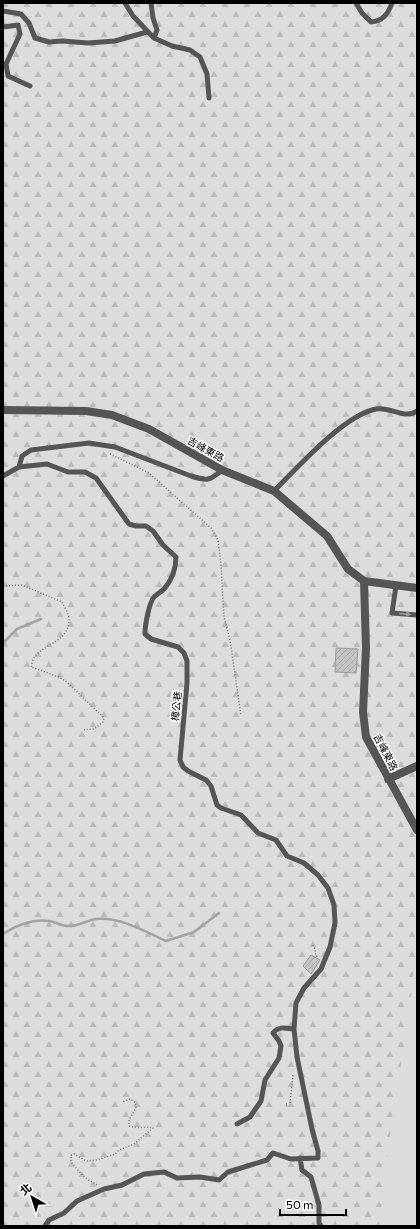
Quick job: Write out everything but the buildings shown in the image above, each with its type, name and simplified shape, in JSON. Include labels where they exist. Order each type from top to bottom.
[{"type":"street","name":"吉峰東路","points":[[3,410],[71,410],[112,415],[149,429],[222,470],[274,491],[326,536],[348,569],[364,581],[417,588]]},
{"type":"street","name":"吉峰東路","points":[[364,581],[366,648],[363,712],[366,737],[417,830]]},
{"type":"street","points":[[388,779],[417,766]]},
{"type":"lane","points":[[125,3],[147,32],[154,38],[172,46],[190,50],[200,57],[207,74],[209,98]]},
{"type":"lane","points":[[151,3],[153,18],[157,30],[154,38]]},
{"type":"lane","points":[[356,3],[362,13],[371,22],[377,21],[386,15],[392,3]]},
{"type":"lane","points":[[3,11],[21,14],[30,23],[35,38],[48,42],[62,41],[88,43],[115,41],[147,32]]},
{"type":"lane","points":[[3,27],[18,25],[20,34],[6,64],[8,76],[30,86]]},
{"type":"lane","points":[[274,491],[338,430],[360,414],[376,408],[391,410],[403,415],[417,411]]},
{"type":"lane","points":[[19,467],[22,456],[31,450],[89,443],[115,447],[204,480],[212,478],[222,470]]},
{"type":"lane","name":"樟公巷","points":[[3,476],[19,467],[47,464],[68,472],[85,472],[96,478],[129,524],[146,526],[153,531],[163,546],[176,557],[176,564],[172,577],[165,588],[153,598],[145,625],[145,634],[151,639],[178,646],[184,653],[187,661],[187,683],[180,760],[183,767],[206,780],[211,786],[217,805],[221,808],[241,815],[258,833],[276,840],[287,856],[304,863],[318,875],[328,888],[334,905],[335,922],[330,947],[321,969],[304,988],[296,1003],[294,1029]]},
{"type":"lane","points":[[396,586],[392,613],[417,615]]},
{"type":"lane","points":[[45,1226],[48,1220],[64,1213],[77,1201],[104,1189],[122,1185],[144,1174],[164,1172],[177,1178],[200,1177],[219,1180],[228,1172],[267,1160],[274,1154],[291,1159],[318,1158],[318,1151],[299,1064],[294,1029],[281,1028],[275,1030],[273,1033],[280,1041],[281,1046],[279,1058],[265,1080],[261,1101],[250,1117],[237,1124]]},
{"type":"lane","points":[[300,1158],[302,1170],[311,1177],[319,1205],[321,1226]]},
{"type":"path","points":[[109,453],[149,473],[211,528],[218,540],[224,618],[230,640],[241,716]]},
{"type":"path","points":[[3,586],[22,585],[62,602],[69,620],[66,630],[57,642],[40,652],[34,659],[31,668],[59,677],[68,682],[104,718],[103,722],[94,729],[82,730]]},
{"type":"path","points":[[313,945],[316,956],[321,959],[323,954]]},
{"type":"path","points":[[289,1104],[294,1071]]},
{"type":"path","points":[[104,1189],[84,1177],[71,1162],[71,1155],[74,1154],[86,1161],[97,1160],[115,1154],[119,1150],[134,1144],[151,1131],[153,1128],[145,1126],[134,1128],[129,1126],[129,1120],[136,1108],[135,1102],[130,1099],[122,1102]]},
{"type":"green space","points":[[3,3],[417,3],[417,1226],[3,1226]]},
{"type":"green space","points":[[417,938],[417,1226],[379,1226],[395,1093],[407,1037]]},
{"type":"waterway","points":[[3,643],[17,629],[41,619]]},
{"type":"waterway","points":[[3,934],[19,925],[37,921],[49,921],[62,925],[73,926],[96,919],[105,919],[123,922],[166,941],[194,932],[219,913]]}]
